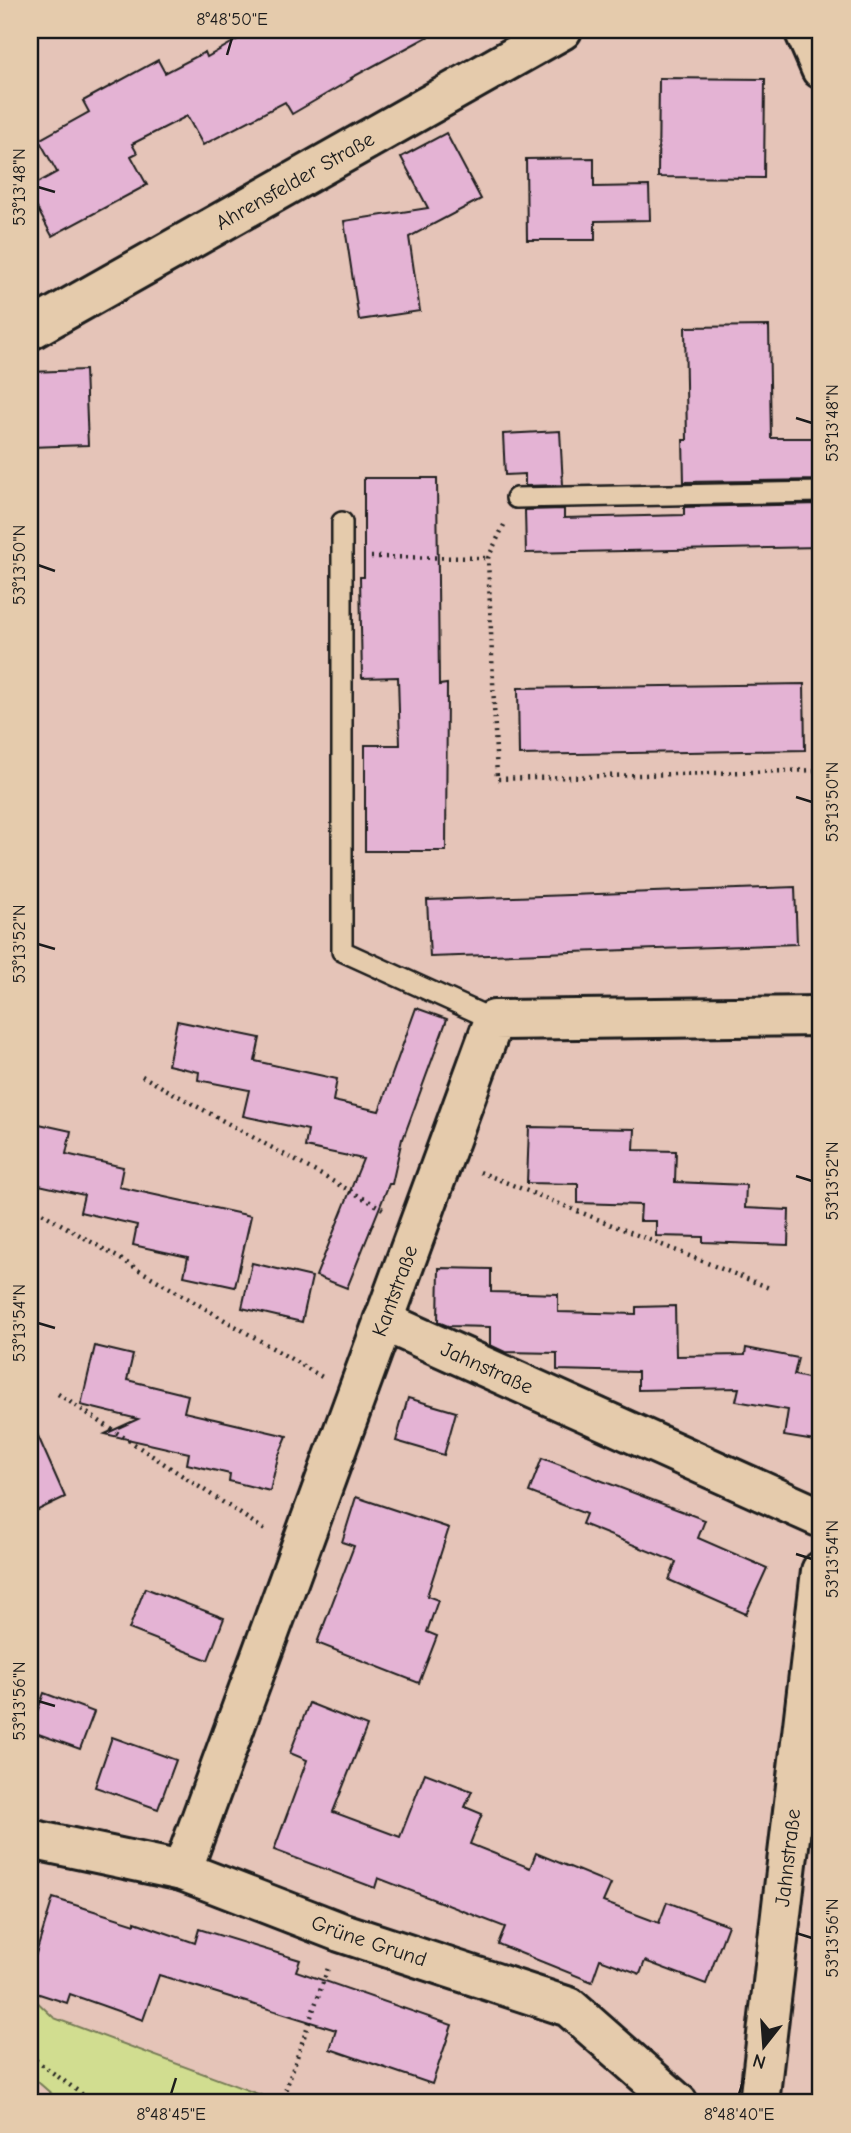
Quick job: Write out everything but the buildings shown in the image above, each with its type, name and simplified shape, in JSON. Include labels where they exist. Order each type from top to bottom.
[{"type":"street","name":"Ahrensfelder Straße","points":[[30,330],[562,30]]},
{"type":"street","points":[[804,30],[821,69]]},
{"type":"street","points":[[494,1020],[821,1016]]},
{"type":"street","name":"Kantstraße","points":[[182,1871],[494,1020]]},
{"type":"street","name":"Jahnstraße","points":[[383,1321],[821,1518]]},
{"type":"street","name":"Jahnstraße","points":[[759,2103],[816,1656],[821,1571]]},
{"type":"street","name":"Grüne Grund","points":[[30,1839],[182,1871],[340,1933],[569,2007],[678,2103]]},
{"type":"lane","points":[[516,498],[821,492]]},
{"type":"lane","points":[[342,522],[342,951],[494,1020]]},
{"type":"path","points":[[516,498],[488,558],[497,779],[821,770]]},
{"type":"path","points":[[342,557],[488,558]]},
{"type":"path","points":[[142,1076],[418,1228]]},
{"type":"path","points":[[443,1158],[772,1289]]},
{"type":"path","points":[[30,1206],[356,1397]]},
{"type":"path","points":[[58,1394],[299,1552]]},
{"type":"path","points":[[281,2103],[340,1933]]},
{"type":"path","points":[[30,2056],[94,2103]]},
{"type":"green space","points":[[30,1995],[54,2018],[282,2103],[62,2103],[30,2075]]}]
